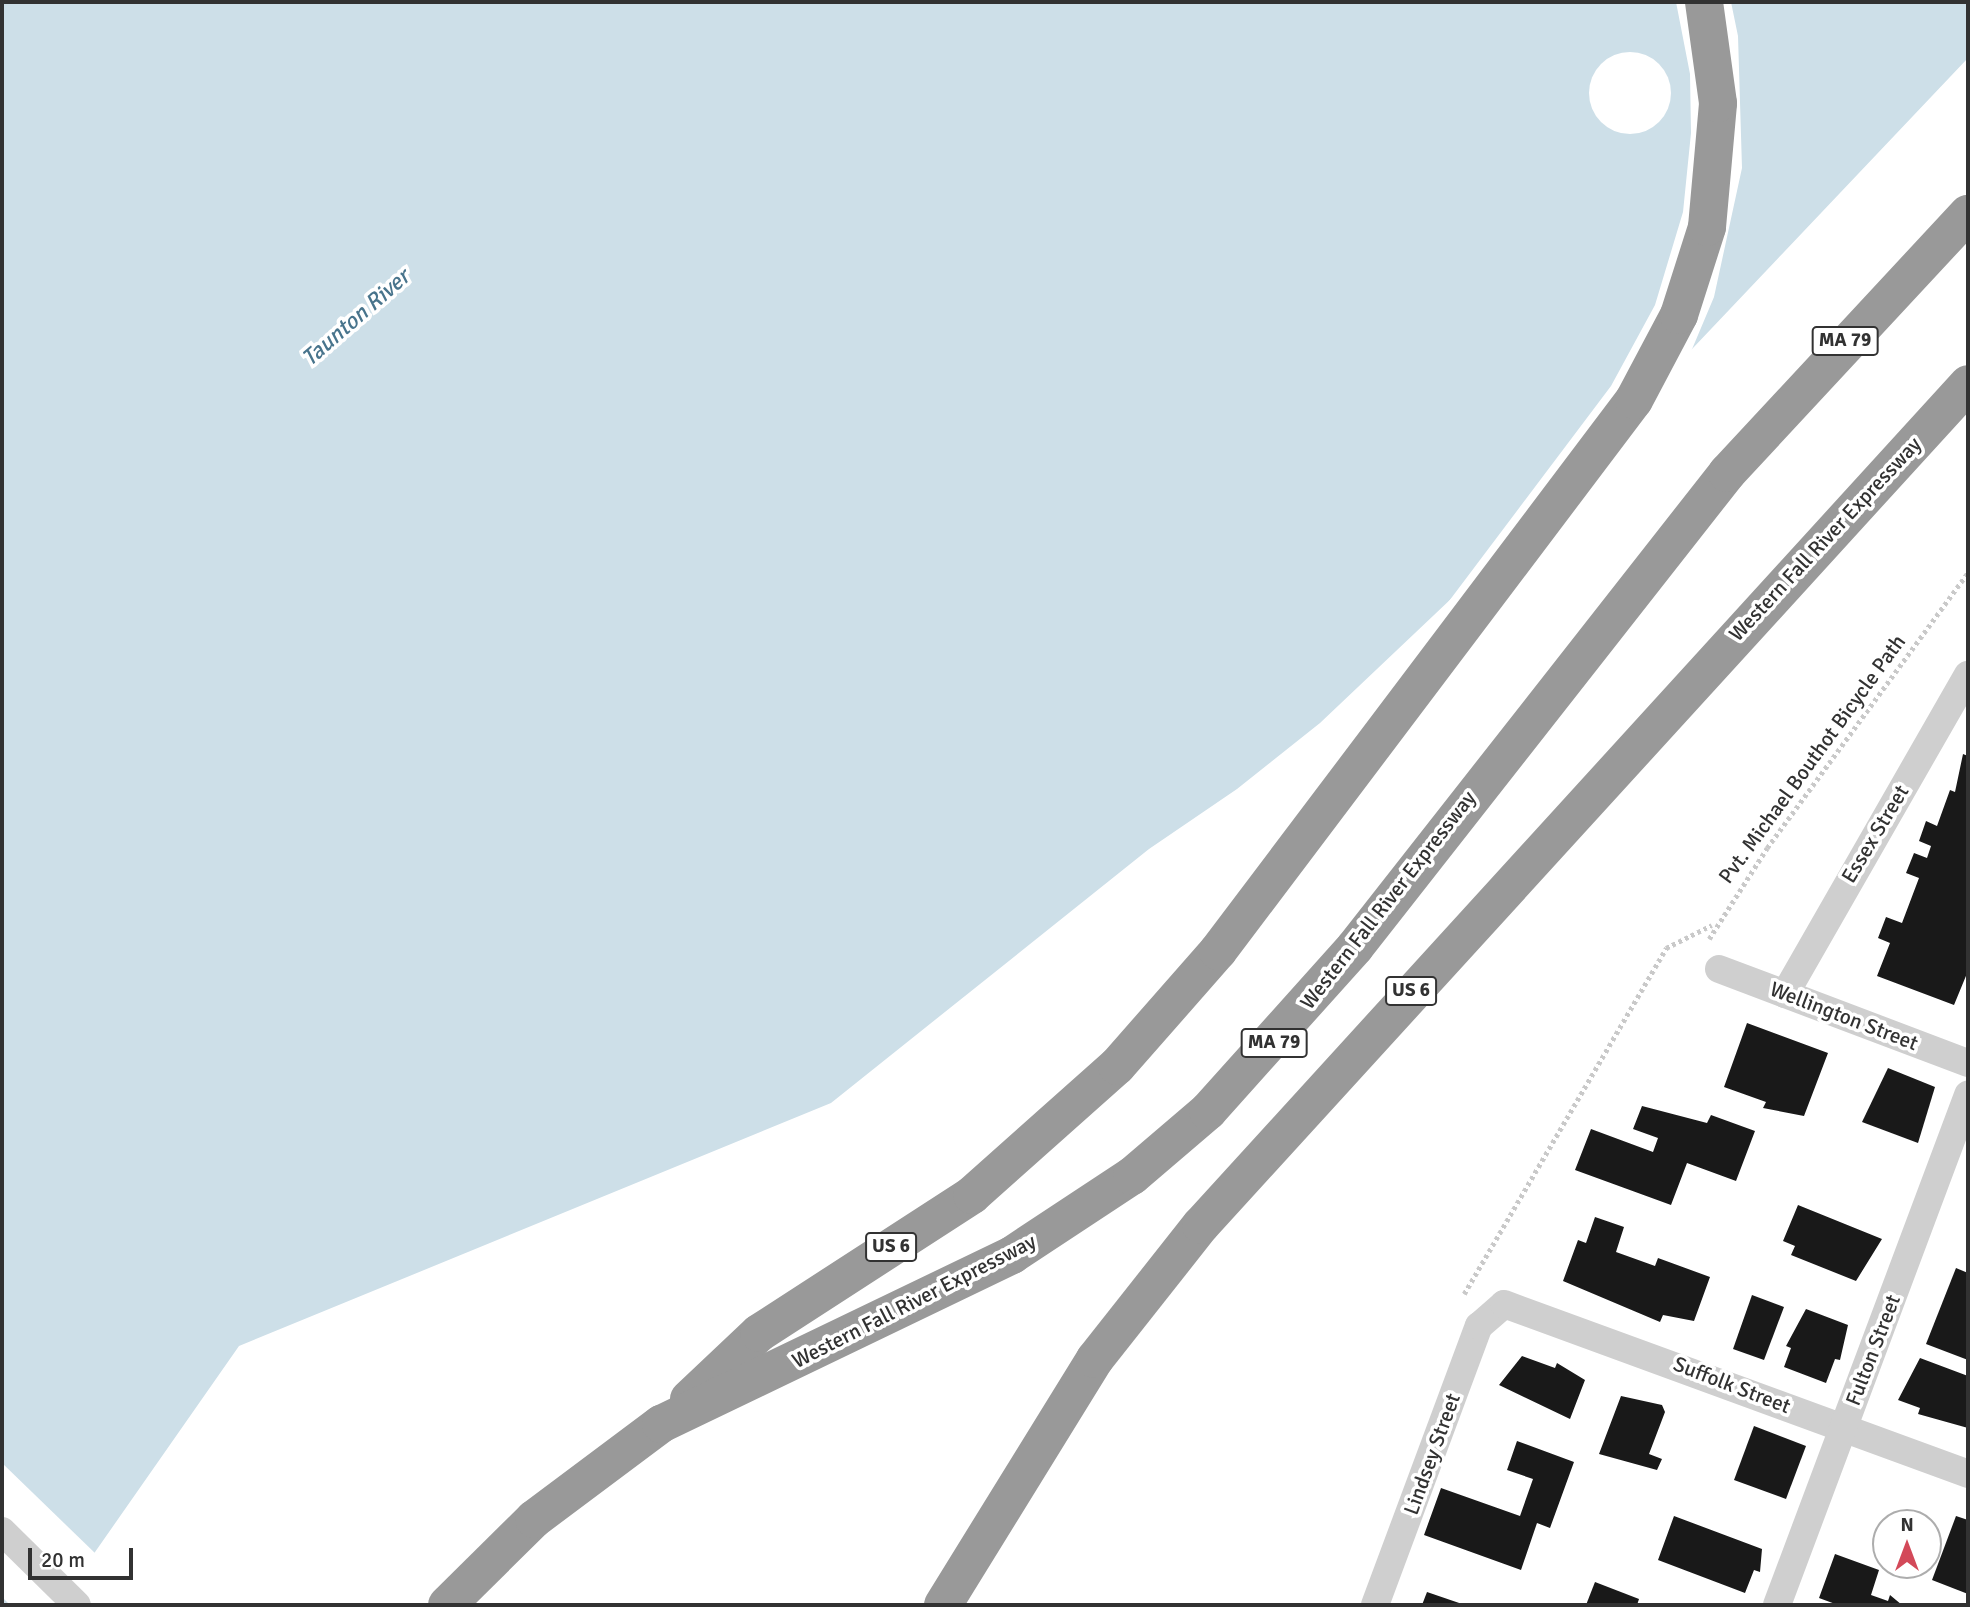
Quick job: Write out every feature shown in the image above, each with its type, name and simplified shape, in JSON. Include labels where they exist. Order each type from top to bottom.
[{"type":"highway","name":"US 6","points":[[661,1424],[759,1333],[982,1187],[1117,1066],[1218,950],[1622,417],[1661,355],[1690,288],[1712,196],[1718,103],[1704,2]]},
{"type":"highway","name":"Western Fall River Expressway","points":[[447,1605],[534,1519],[661,1424],[1033,1243],[1132,1176],[1208,1111],[1355,947],[1727,473],[1968,214]]},
{"type":"highway","name":"Western Fall River Expressway","points":[[943,1605],[1094,1359],[1201,1225],[1968,384]]},
{"type":"street","name":"Essex Street","points":[[1785,994],[1968,675]]},
{"type":"street","name":"Wellington Street","points":[[1719,969],[1968,1063]]},
{"type":"street","name":"Fulton Street","points":[[1777,1605],[1968,1095]]},
{"type":"street","name":"Suffolk Street","points":[[1495,1307],[1521,1306],[1968,1474]]},
{"type":"street","name":"Lindsey Street","points":[[1376,1605],[1479,1326],[1495,1307]]},
{"type":"street","points":[[2,1531],[78,1605]]},
{"type":"path","name":"Pvt. Michael Bouthot Bicycle Path","points":[[1712,925],[1968,572]]},
{"type":"path","points":[[1712,925],[1707,951],[1719,969]]},
{"type":"path","points":[[1461,1303],[1666,948],[1712,925]]},
{"type":"water","name":"Taunton River","points":[[2,2],[1968,2],[1968,58],[1491,561],[1320,723],[1237,789],[1149,849],[831,1103],[239,1346],[58,1605],[2,1605]]},
{"type":"pier","points":[[1676,2],[1731,2],[1738,36],[1742,168],[1714,297],[1690,354],[1431,625],[1611,386],[1655,305],[1683,212],[1691,133],[1690,74]]},
{"type":"pier","points":[[1630,52],[1646,55],[1659,64],[1668,77],[1671,93],[1668,109],[1659,122],[1646,131],[1630,134],[1614,131],[1601,122],[1592,109],[1589,93],[1592,77],[1601,64],[1614,55]]},
{"type":"pier","points":[[2,1463],[97,1555],[62,1605],[10,1605],[2,1597]]},
{"type":"building","points":[[1963,754],[1968,756],[1968,971],[1954,1005],[1877,976],[1890,943],[1878,938],[1886,917],[1902,923],[1919,878],[1906,873],[1914,853],[1927,858],[1931,846],[1919,841],[1926,821],[1937,826],[1950,790],[1955,792]]},
{"type":"building","points":[[1747,1023],[1828,1053],[1804,1116],[1763,1108],[1766,1102],[1724,1087]]},
{"type":"building","points":[[1888,1068],[1935,1087],[1918,1143],[1862,1122]]},
{"type":"building","points":[[1642,1106],[1707,1123],[1711,1115],[1755,1131],[1736,1181],[1687,1163],[1671,1205],[1575,1170],[1591,1129],[1653,1152],[1658,1138],[1633,1129]]},
{"type":"building","points":[[1798,1205],[1882,1239],[1856,1281],[1791,1255],[1795,1246],[1783,1241]]},
{"type":"building","points":[[1595,1217],[1624,1227],[1616,1252],[1655,1266],[1658,1258],[1710,1277],[1694,1321],[1663,1315],[1660,1322],[1563,1281],[1578,1240],[1586,1243]]},
{"type":"building","points":[[1956,1268],[1968,1273],[1968,1360],[1926,1344]]},
{"type":"building","points":[[1752,1295],[1784,1307],[1764,1360],[1733,1349]]},
{"type":"building","points":[[1806,1309],[1848,1325],[1840,1360],[1835,1359],[1826,1383],[1784,1367],[1791,1348],[1786,1346]]},
{"type":"building","points":[[1522,1356],[1555,1368],[1557,1363],[1585,1380],[1570,1419],[1499,1385]]},
{"type":"building","points":[[1920,1358],[1968,1376],[1968,1428],[1918,1414],[1920,1408],[1898,1400]]},
{"type":"building","points":[[1621,1396],[1662,1405],[1665,1412],[1649,1454],[1662,1459],[1657,1470],[1599,1454]]},
{"type":"building","points":[[1754,1426],[1806,1446],[1786,1499],[1734,1480]]},
{"type":"building","points":[[1517,1441],[1574,1462],[1550,1528],[1537,1523],[1521,1570],[1424,1535],[1441,1488],[1520,1516],[1533,1479],[1507,1470]]},
{"type":"building","points":[[1674,1516],[1762,1549],[1760,1572],[1754,1570],[1745,1593],[1658,1560]]},
{"type":"building","points":[[1956,1516],[1968,1520],[1968,1594],[1932,1580],[1942,1579],[1942,1553]]},
{"type":"building","points":[[1835,1554],[1872,1567],[1872,1579],[1876,1579],[1871,1595],[1888,1601],[1890,1595],[1902,1605],[1838,1605],[1819,1598]]},
{"type":"building","points":[[1595,1582],[1639,1599],[1637,1605],[1586,1605]]},
{"type":"building","points":[[1427,1592],[1465,1605],[1422,1605]]}]
